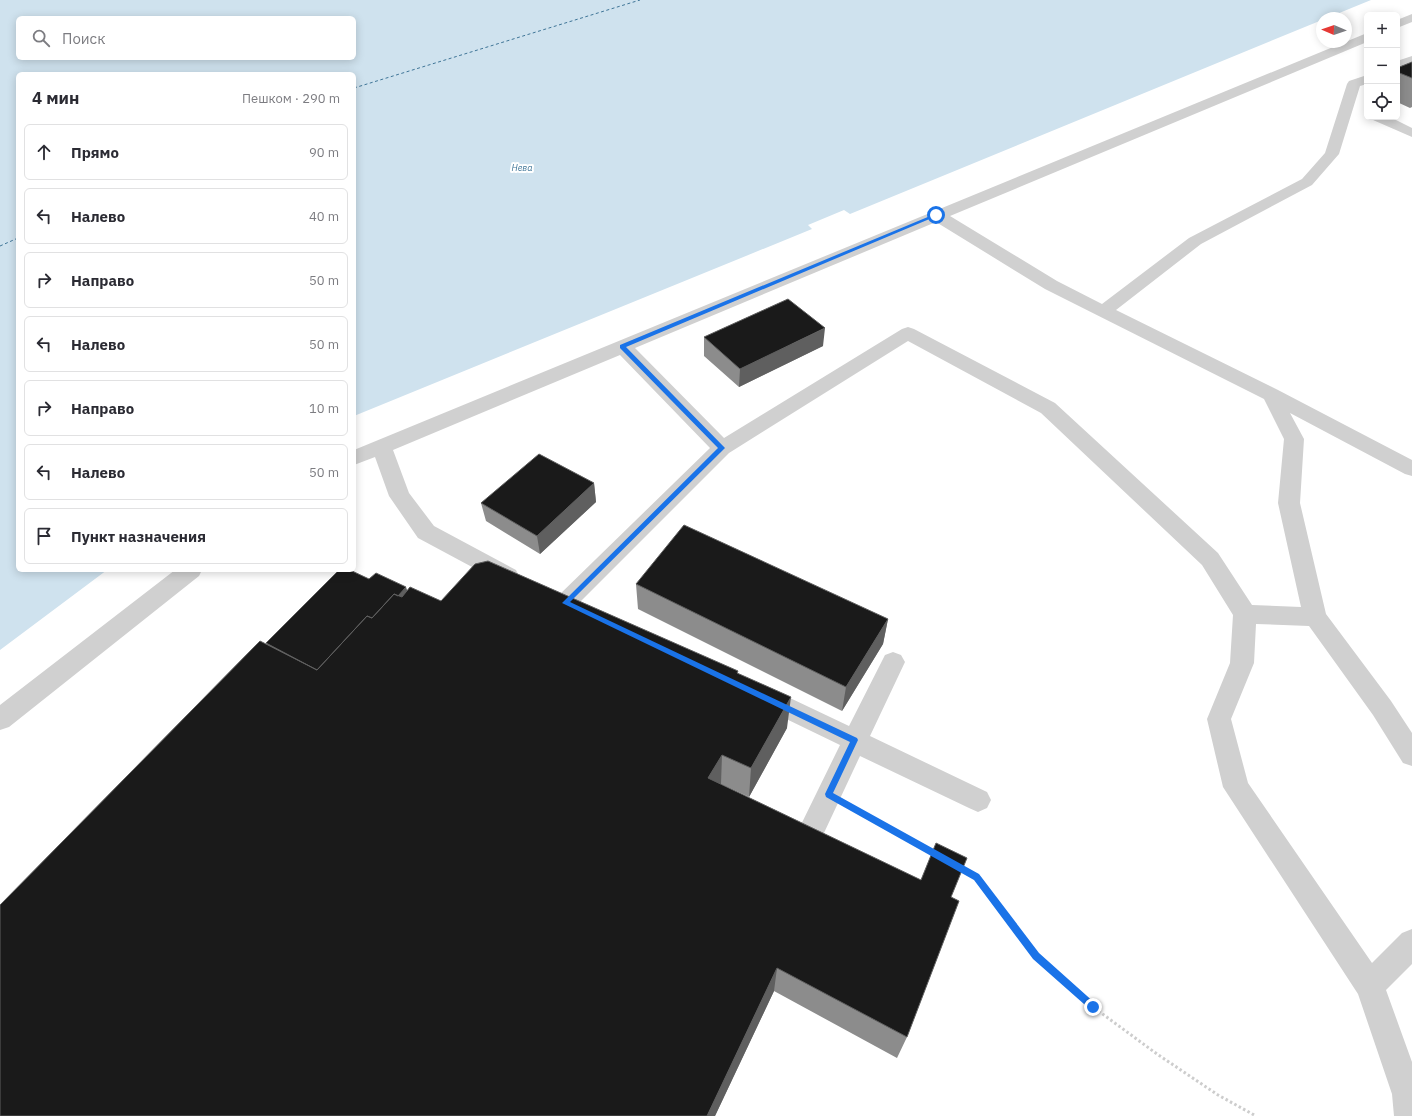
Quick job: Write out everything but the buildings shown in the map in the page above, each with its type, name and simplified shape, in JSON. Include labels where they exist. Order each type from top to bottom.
[{"type":"lane","points":[[1400,23],[1412,18]]},
{"type":"lane","points":[[356,457],[1364,38]]},
{"type":"lane","points":[[1400,65],[1412,60]]},
{"type":"lane","points":[[1104,311],[1195,241],[1307,182],[1332,154],[1354,106],[1354,84],[1364,80]]},
{"type":"lane","points":[[1384,120],[1412,133]]},
{"type":"lane","points":[[936,215],[1051,285],[1270,395],[1412,469]]},
{"type":"lane","points":[[565,603],[722,448],[908,333],[1048,408],[1210,559],[1245,614],[1242,663],[1219,719],[1236,787],[1370,986],[1408,1094],[1410,1116]]},
{"type":"lane","points":[[622,346],[722,448]]},
{"type":"lane","points":[[1270,395],[1294,439],[1289,503],[1315,617],[1382,708],[1412,755]]},
{"type":"lane","points":[[382,447],[399,496],[426,532],[482,563],[586,613]]},
{"type":"lane","points":[[0,719],[188,572]]},
{"type":"lane","points":[[1245,614],[1315,617]]},
{"type":"lane","points":[[806,841],[893,662]]},
{"type":"lane","points":[[742,686],[978,800]]},
{"type":"lane","points":[[1370,986],[1412,943]]},
{"type":"path","points":[[828,794],[936,854]]},
{"type":"path","points":[[956,866],[977,877],[1036,956],[1093,1007],[1194,1079],[1256,1116]]},
{"type":"water","name":"Нева","points":[[0,0],[1371,0],[1342,12],[1316,12],[1316,22],[850,214],[844,210],[808,225],[812,229],[356,415],[356,72],[16,72],[16,572],[104,572],[0,650]]},
{"type":"ferry route","points":[[356,87],[640,0]]},
{"type":"ferry route","points":[[0,246],[16,239]]},
{"type":"route","points":[[936,215],[622,346],[722,448],[565,603],[855,740],[828,794],[977,877],[1036,956],[1093,1007]]}]
